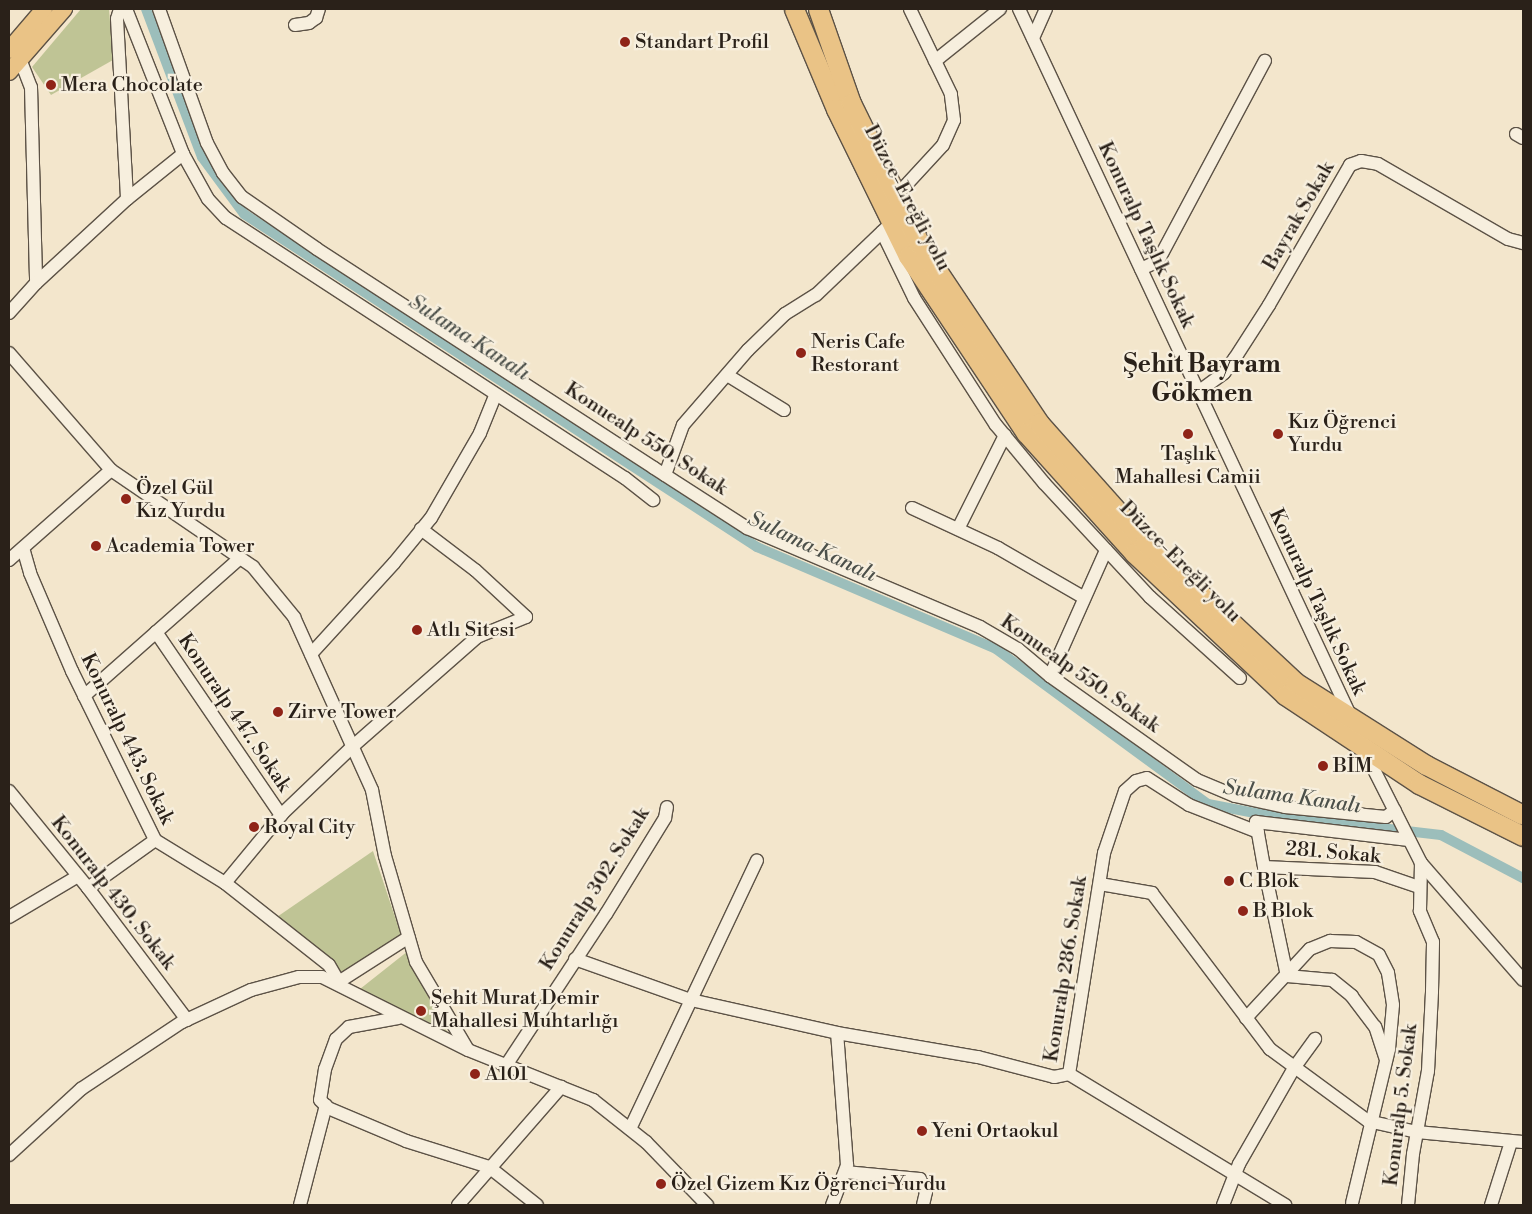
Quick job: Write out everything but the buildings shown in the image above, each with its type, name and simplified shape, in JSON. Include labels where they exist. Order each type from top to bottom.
[{"type":"highway","name":"Düzce-Ereğli yolu","points":[[794,9],[886,227],[908,256],[1026,433],[1127,546],[1285,695],[1419,784],[1523,836]]},
{"type":"highway","name":"Düzce-Ereğli yolu","points":[[818,9],[850,102],[922,248],[1039,423],[1145,542],[1295,682],[1353,721],[1426,765],[1523,815]]},
{"type":"main road","points":[[9,72],[14,55],[44,9]]},
{"type":"main road","points":[[14,55],[64,9]]},
{"type":"street","points":[[120,9],[117,19],[127,199]]},
{"type":"street","points":[[126,9],[183,154],[208,199],[226,218],[495,396],[617,473],[653,500]]},
{"type":"street","name":"Konuealp 550. Sokak","points":[[159,9],[207,143],[224,173],[242,196],[333,260],[747,528],[980,627],[1018,649],[1050,676],[1197,780],[1234,796],[1285,807],[1386,817],[1396,812]]},
{"type":"street","points":[[295,25],[308,23],[316,18],[319,9]]},
{"type":"street","points":[[896,196],[942,145],[954,120],[951,94],[910,9]]},
{"type":"street","points":[[935,61],[1000,9]]},
{"type":"street","name":"Konuralp Taşlık Sokak","points":[[1019,9],[1353,721]]},
{"type":"street","points":[[1033,38],[1046,9]]},
{"type":"street","points":[[14,55],[31,87],[36,283]]},
{"type":"street","points":[[1141,269],[1158,261],[1264,61]]},
{"type":"street","points":[[9,313],[36,283],[127,199],[183,154]]},
{"type":"street","name":"Bayrak Sokak","points":[[1198,392],[1224,373],[1235,358],[1270,305],[1350,165],[1361,161],[1378,164],[1508,240],[1523,243]]},
{"type":"street","points":[[665,475],[683,425],[727,375],[768,329],[816,295],[886,227],[914,298],[1005,435],[1150,597],[1240,678]]},
{"type":"street","points":[[9,354],[111,470],[253,567],[294,617],[372,790],[385,856],[420,970],[468,1050]]},
{"type":"street","points":[[727,375],[784,410]]},
{"type":"street","points":[[311,654],[394,563],[431,518],[480,433],[495,396]]},
{"type":"street","points":[[958,529],[1005,435]]},
{"type":"street","points":[[9,560],[111,470]]},
{"type":"street","points":[[912,508],[998,548],[1083,597]]},
{"type":"street","points":[[225,884],[281,815],[352,746],[477,637],[526,617],[475,570],[421,529]]},
{"type":"street","name":"Konuralp 443. Sokak","points":[[23,548],[30,573],[84,696],[155,840],[225,884],[329,965],[338,982]]},
{"type":"street","points":[[1050,676],[1083,597],[1106,550]]},
{"type":"street","points":[[84,696],[240,558]]},
{"type":"street","name":"Konuralp 447. Sokak","points":[[156,632],[281,815]]},
{"type":"street","points":[[1362,747],[1421,863],[1523,980]]},
{"type":"street","name":"Konuralp 286. Sokak","points":[[575,959],[691,1000],[837,1032],[978,1058],[1054,1077],[1069,1074],[1104,853],[1125,791],[1136,782],[1147,778],[1189,805],[1258,832]]},
{"type":"street","name":"Konuralp 430. Sokak","points":[[9,791],[88,888],[187,1020]]},
{"type":"street","name":"Konuralp 302. Sokak","points":[[505,1067],[665,818],[667,807]]},
{"type":"street","points":[[1264,867],[1256,822],[1409,840]]},
{"type":"street","points":[[88,888],[155,840]]},
{"type":"street","points":[[630,1129],[757,860]]},
{"type":"street","name":"Konuralp 5. Sokak","points":[[1408,1205],[1417,1132],[1428,1071],[1433,942],[1420,911],[1419,886],[1421,863]]},
{"type":"street","name":"281. Sokak","points":[[1287,976],[1264,867],[1375,872],[1419,886]]},
{"type":"street","points":[[9,917],[78,876]]},
{"type":"street","points":[[1100,884],[1152,893],[1270,1049],[1372,1122],[1417,1132],[1517,1142],[1490,1205]]},
{"type":"street","points":[[338,982],[409,937]]},
{"type":"street","points":[[1246,1018],[1310,949],[1330,941],[1356,942],[1379,955],[1388,973],[1393,1005],[1386,1061],[1352,1203]]},
{"type":"street","points":[[1287,976],[1332,980],[1352,996],[1375,1027],[1386,1061]]},
{"type":"street","points":[[9,1155],[81,1089],[187,1020],[251,990],[300,977],[322,978],[338,982],[398,1018],[505,1067],[593,1100],[630,1129],[696,1199],[707,1205]]},
{"type":"street","points":[[398,1018],[349,1027],[336,1039],[326,1068],[320,1100],[326,1105],[406,1141],[489,1167],[537,1205]]},
{"type":"street","points":[[832,1205],[845,1172],[837,1032]]},
{"type":"street","points":[[1222,1205],[1234,1174],[1294,1068],[1315,1039]]},
{"type":"street","points":[[1069,1074],[1285,1205]]},
{"type":"street","points":[[458,1205],[489,1167],[561,1087]]},
{"type":"street","points":[[300,1205],[326,1105]]},
{"type":"street","points":[[845,1172],[920,1179],[926,1192],[923,1205]]},
{"type":"green space","points":[[81,9],[109,9],[113,60],[51,95],[32,67]]},
{"type":"green space","points":[[373,851],[401,935],[342,972],[274,919]]},
{"type":"green space","points":[[408,951],[417,976],[449,1035],[360,989]]},
{"type":"waterway","name":"Sulama Kanalı","points":[[146,9],[202,157],[244,214],[757,547],[996,649],[1208,804],[1260,814],[1441,835],[1523,878]]},
{"type":"place","name":"Standart Profil","points":[[625,42]]},
{"type":"place","name":"Mera Chocolate","points":[[51,85]]},
{"type":"place","name":"Neris Cafe Restorant","points":[[801,353]]},
{"type":"place","name":"Taşlık Mahallesi Camii","points":[[1188,434]]},
{"type":"place","name":"Kız Öğrenci Yurdu","points":[[1278,434]]},
{"type":"place","name":"Özel Gül Kız Yurdu","points":[[126,499]]},
{"type":"place","name":"Academia Tower","points":[[96,546]]},
{"type":"place","name":"Atlı Sitesi","points":[[417,630]]},
{"type":"place","name":"Zirve Tower","points":[[278,712]]},
{"type":"place","name":"BİM","points":[[1323,766]]},
{"type":"place","name":"Royal City","points":[[254,827]]},
{"type":"place","name":"C Blok","points":[[1229,881]]},
{"type":"place","name":"B Blok","points":[[1243,911]]},
{"type":"place","name":"Şehit Murat Demir Mahallesi Muhtarlığı","points":[[421,1011]]},
{"type":"place","name":"A101","points":[[475,1074]]},
{"type":"place","name":"Yeni Ortaokul","points":[[922,1131]]},
{"type":"place","name":"Özel Gizem Kız Öğrenci Yurdu","points":[[661,1184]]},
{"type":"district","name":"Şehit Bayram Gökmen","points":[[1202,380]]}]
